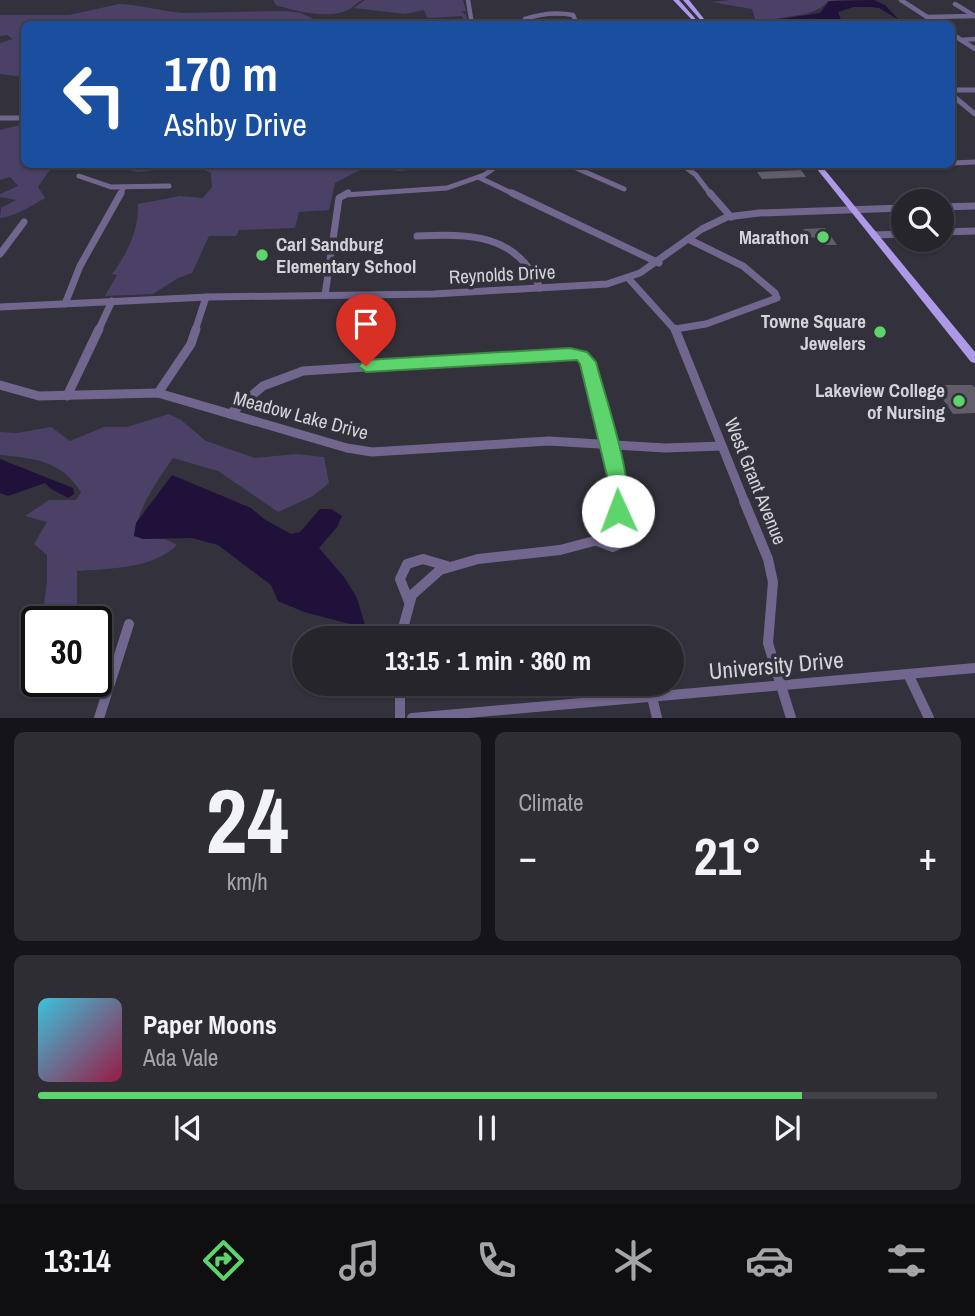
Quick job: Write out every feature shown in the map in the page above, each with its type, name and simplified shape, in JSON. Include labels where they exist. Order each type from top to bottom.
[{"type":"main road","points":[[676,0],[695,21]]},
{"type":"main road","points":[[687,0],[704,21]]},
{"type":"main road","points":[[819,168],[975,359]]},
{"type":"street","points":[[468,0],[472,21]]},
{"type":"street","points":[[901,0],[932,21]]},
{"type":"street","points":[[955,4],[975,16]]},
{"type":"street","points":[[525,21],[534,16],[568,14],[576,21]]},
{"type":"street","points":[[927,18],[975,16]]},
{"type":"street","points":[[955,36],[975,49]]},
{"type":"street","points":[[961,40],[975,39]]},
{"type":"street","points":[[955,93],[975,90]]},
{"type":"street","points":[[955,96],[975,114]]},
{"type":"street","points":[[0,118],[21,118]]},
{"type":"street","points":[[955,163],[975,162]]},
{"type":"street","points":[[325,295],[339,198],[348,194],[440,189],[480,178],[494,168]]},
{"type":"street","points":[[576,168],[624,189]]},
{"type":"street","points":[[687,168],[698,175],[714,201],[731,217]]},
{"type":"street","points":[[79,176],[94,184],[124,187],[169,186]]},
{"type":"street","points":[[480,178],[659,263]]},
{"type":"street","points":[[65,304],[80,266],[124,187]]},
{"type":"street","points":[[954,207],[975,206]]},
{"type":"street","name":"Reynolds Drive","points":[[0,307],[206,297],[434,294],[607,284],[629,279],[659,263],[703,228],[731,217],[755,213],[891,208]]},
{"type":"street","points":[[0,254],[24,222]]},
{"type":"street","points":[[954,232],[975,231]]},
{"type":"street","points":[[874,235],[891,234]]},
{"type":"street","points":[[418,236],[464,235],[497,243],[528,262],[536,274],[540,288]]},
{"type":"street","points":[[675,329],[706,324],[777,298],[751,270],[688,239]]},
{"type":"street","name":"West Grant Avenue","points":[[629,279],[675,329],[771,570],[773,590],[768,643],[791,718]]},
{"type":"street","points":[[158,393],[191,344],[206,297]]},
{"type":"street","points":[[66,396],[112,301]]},
{"type":"street","points":[[230,414],[256,389],[277,378],[303,371],[575,354],[588,362],[620,495],[618,511],[612,524],[595,540],[572,550],[478,558],[447,566],[426,580],[409,602],[402,626]]},
{"type":"street","name":"Meadow Lake Drive","points":[[0,386],[26,394],[66,396],[158,393],[359,451],[549,441],[665,448],[722,446]]},
{"type":"street","points":[[595,540],[605,547],[615,548],[631,539],[633,528],[618,511]]},
{"type":"street","points":[[409,602],[399,581],[400,573],[406,565],[413,559],[428,558],[447,566]]},
{"type":"street","points":[[99,718],[129,624]]},
{"type":"street","name":"University Drive","points":[[684,693],[975,668]]},
{"type":"street","points":[[908,674],[929,718]]},
{"type":"street","points":[[400,696],[400,718]]},
{"type":"street","points":[[652,696],[657,718]]},
{"type":"street","name":"University Drive","points":[[412,718],[652,696]]},
{"type":"shaded area","points":[[273,0],[362,0],[346,11],[327,14],[291,9],[276,5]]},
{"type":"shaded area","points":[[365,0],[463,0],[466,11],[461,11],[467,21],[442,21],[464,20],[462,16],[430,18],[424,10],[405,14],[354,8]]},
{"type":"shaded area","points":[[852,0],[828,1],[815,11],[767,21],[756,21],[752,9],[711,2]]},
{"type":"shaded area","points":[[874,0],[885,5],[899,20],[879,8],[854,7],[838,12],[842,21],[768,21],[820,13],[829,1]]},
{"type":"shaded area","points":[[119,4],[183,13],[286,11],[301,13],[317,21],[21,21],[21,77],[0,74],[0,43],[13,39],[7,35],[0,36],[0,15],[69,15]]},
{"type":"shaded area","points":[[21,125],[21,168],[54,168],[38,187],[45,198],[17,213],[0,218],[1,208],[16,200],[0,197],[0,194],[18,186],[10,177],[0,180],[0,130]]},
{"type":"shaded area","points":[[119,168],[176,168],[138,172]]},
{"type":"shaded area","points":[[200,168],[367,168],[335,183],[329,210],[299,212],[295,228],[239,230],[236,236],[209,236],[192,273],[178,278],[153,294],[105,296],[117,275],[112,274],[131,241],[138,204],[180,196],[203,198],[212,187],[211,173]]},
{"type":"shaded area","points":[[380,168],[412,168],[399,171]]},
{"type":"shaded area","points":[[169,414],[181,420],[206,441],[255,458],[296,454],[324,457],[329,483],[313,496],[278,512],[218,471],[173,458],[144,505],[134,536],[165,539],[177,545],[155,559],[142,563],[77,571],[77,606],[44,606],[47,555],[34,544],[47,522],[25,516],[49,500],[76,500],[81,492],[56,467],[36,460],[0,455],[0,432],[17,433],[51,427],[70,441],[104,427],[127,427]]},
{"type":"shaded area","points":[[0,459],[73,488],[74,494],[68,498],[45,483],[8,496],[0,493]]},
{"type":"shaded area","points":[[172,475],[251,508],[264,519],[291,534],[300,532],[320,509],[331,509],[342,516],[337,527],[319,548],[344,577],[357,598],[365,626],[351,626],[278,601],[271,585],[218,545],[192,538],[143,539],[134,536],[136,523]]},
{"type":"building","points":[[801,170],[806,177],[762,179],[757,172]]},
{"type":"building","name":"Marathon","points":[[825,228],[837,245],[823,245],[818,238],[808,237],[803,229]]},
{"type":"building","name":"Lakeview College of Nursing","points":[[933,385],[972,385],[975,388],[975,413],[953,414]]},
{"type":"place","name":"Marathon","points":[[823,237]]},
{"type":"place","name":"Carl Sandburg Elementary School","points":[[262,255]]},
{"type":"place","name":"Towne Square Jewelers","points":[[880,332]]},
{"type":"place","name":"Lakeview College of Nursing","points":[[959,401]]},
{"type":"route","points":[[366,366],[570,354],[586,358],[619,484],[618,511]]}]
